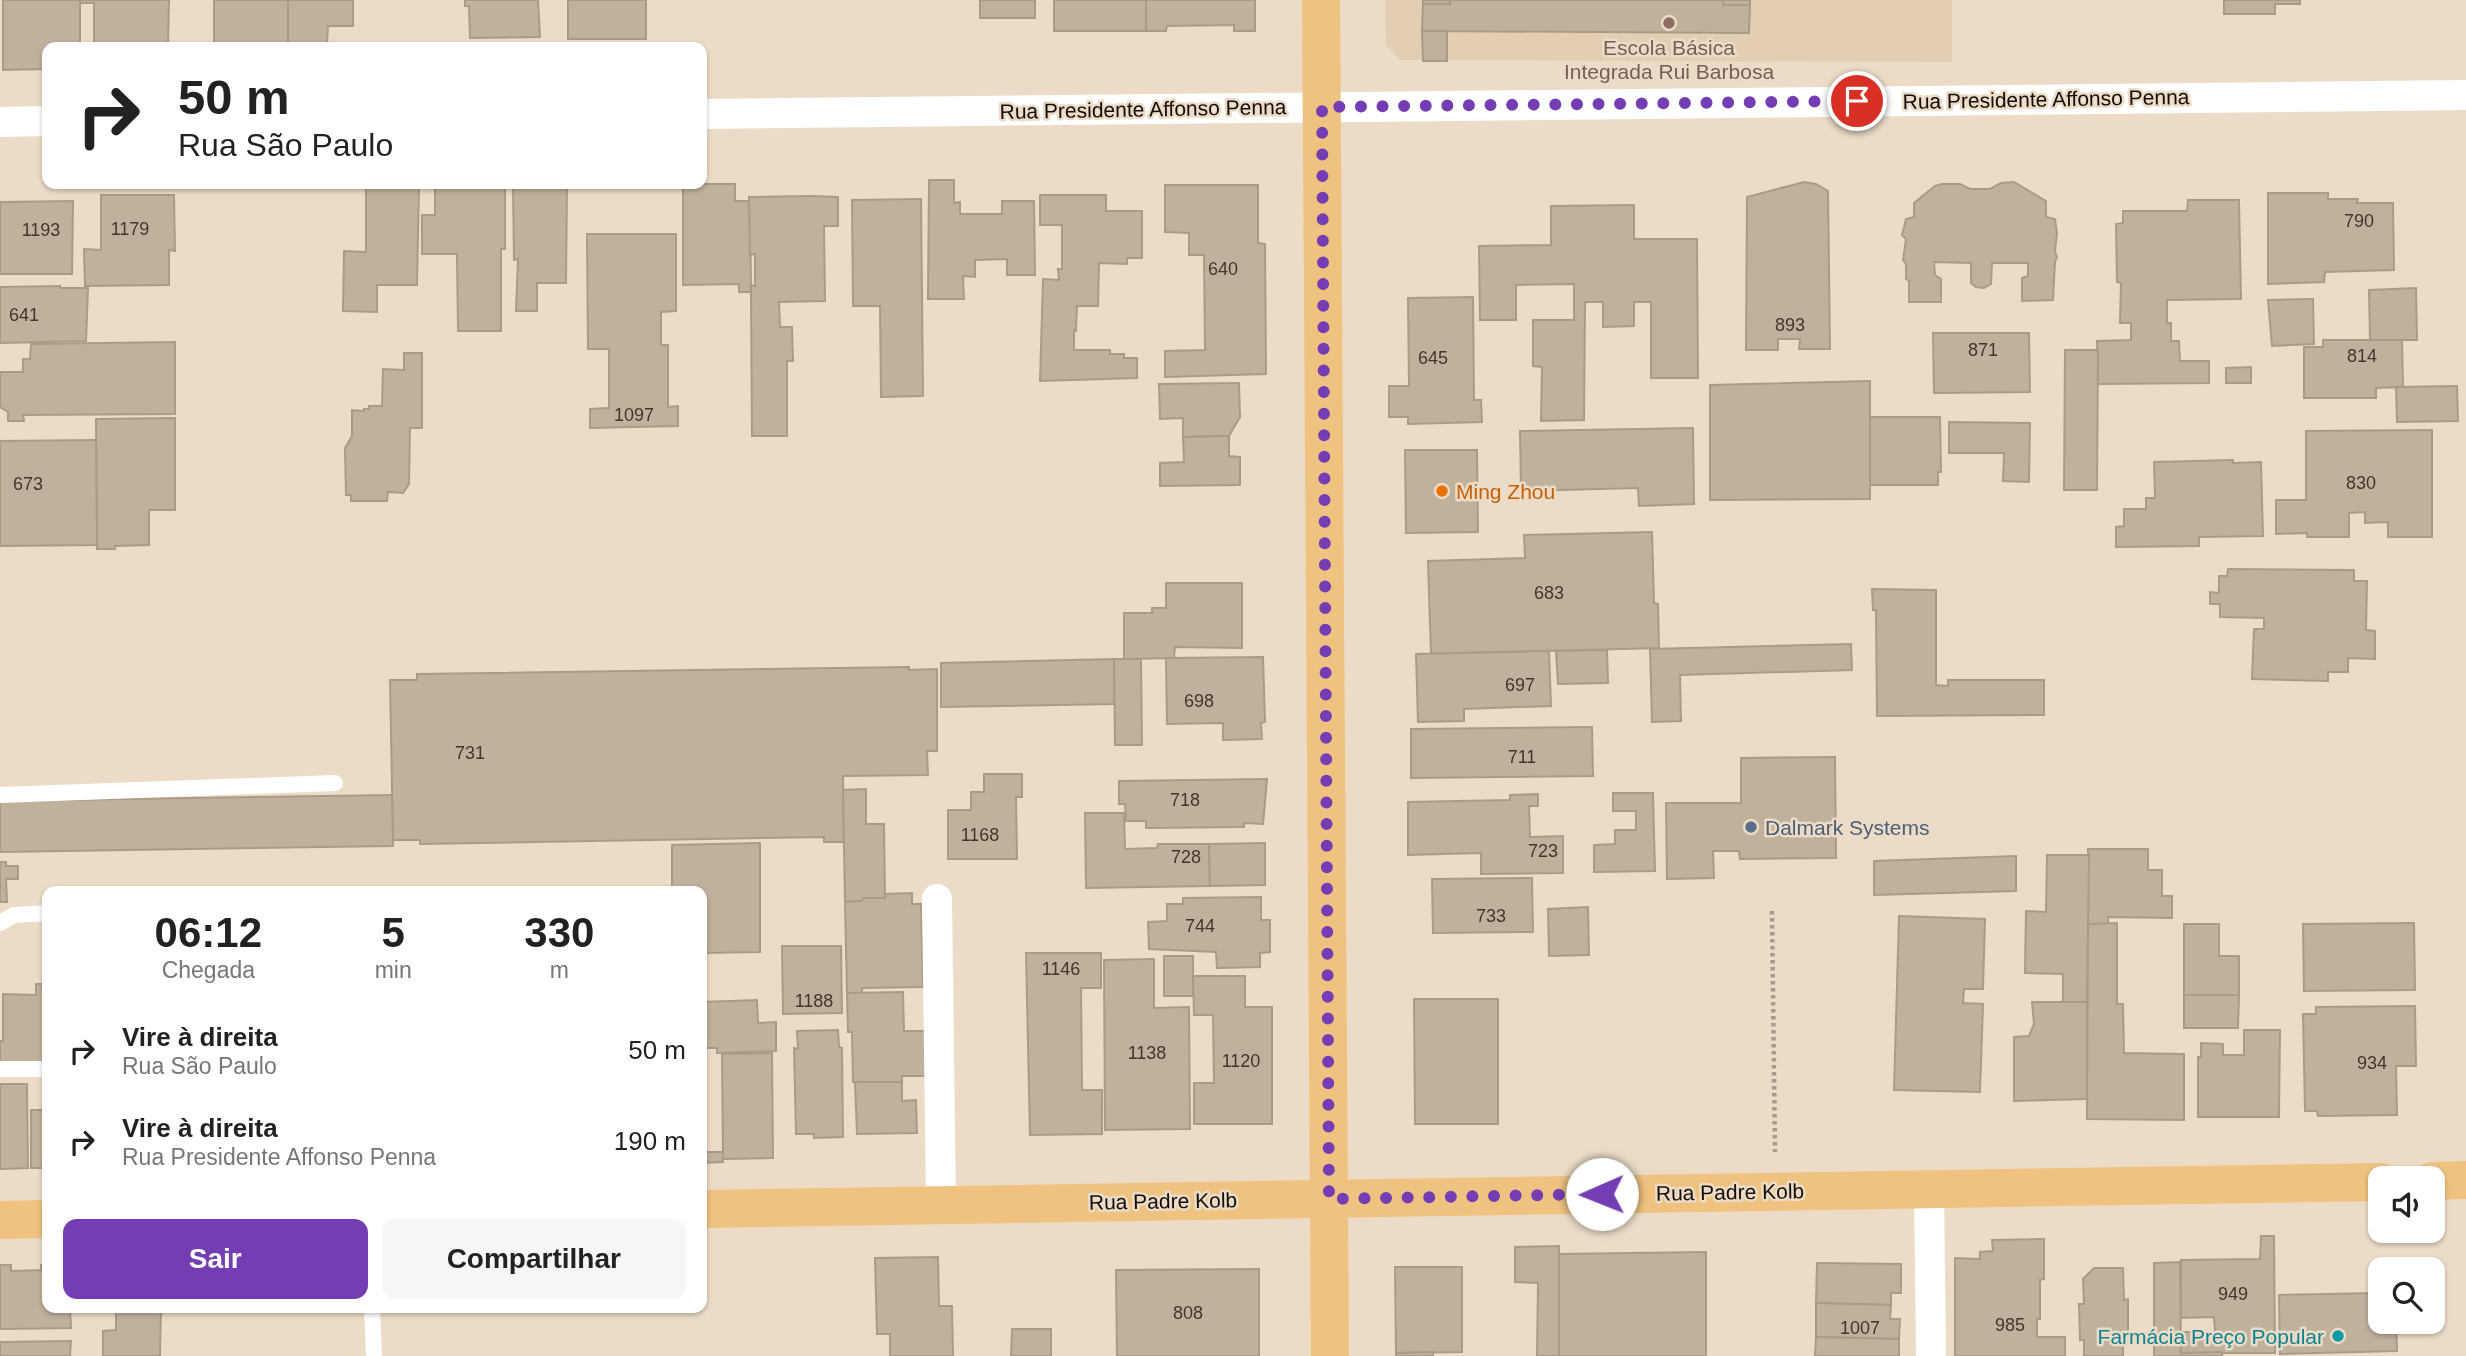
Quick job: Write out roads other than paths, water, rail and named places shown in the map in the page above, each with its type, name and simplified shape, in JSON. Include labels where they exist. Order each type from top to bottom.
[{"type":"main road","points":[[1321,0],[1330,1356]]},
{"type":"main road","points":[[2445,1181],[2466,1180]]},
{"type":"main road","name":"Rua Padre Kolb","points":[[707,1209],[2368,1182]]},
{"type":"main road","points":[[0,1220],[42,1219]]},
{"type":"street","name":"Rua Presidente Affonso Penna","points":[[707,114],[2466,95]]},
{"type":"street","points":[[0,122],[42,121]]},
{"type":"street","points":[[936,899],[941,1205]]},
{"type":"street","points":[[1929,1189],[1931,1356]]},
{"type":"lane","points":[[0,795],[335,783]]},
{"type":"lane","points":[[0,923],[14,915],[42,913]]},
{"type":"lane","points":[[0,1069],[42,1069]]},
{"type":"lane","points":[[372,1313],[374,1356]]},
{"type":"place","name":"Escola Básica Integrada Rui Barbosa","points":[[1669,23]]},
{"type":"place","name":"Ming Zhou","points":[[1442,491]]},
{"type":"place","name":"Dalmark Systems","points":[[1751,827]]},
{"type":"place","name":"Farmácia Preço Popular","points":[[2338,1336]]}]
